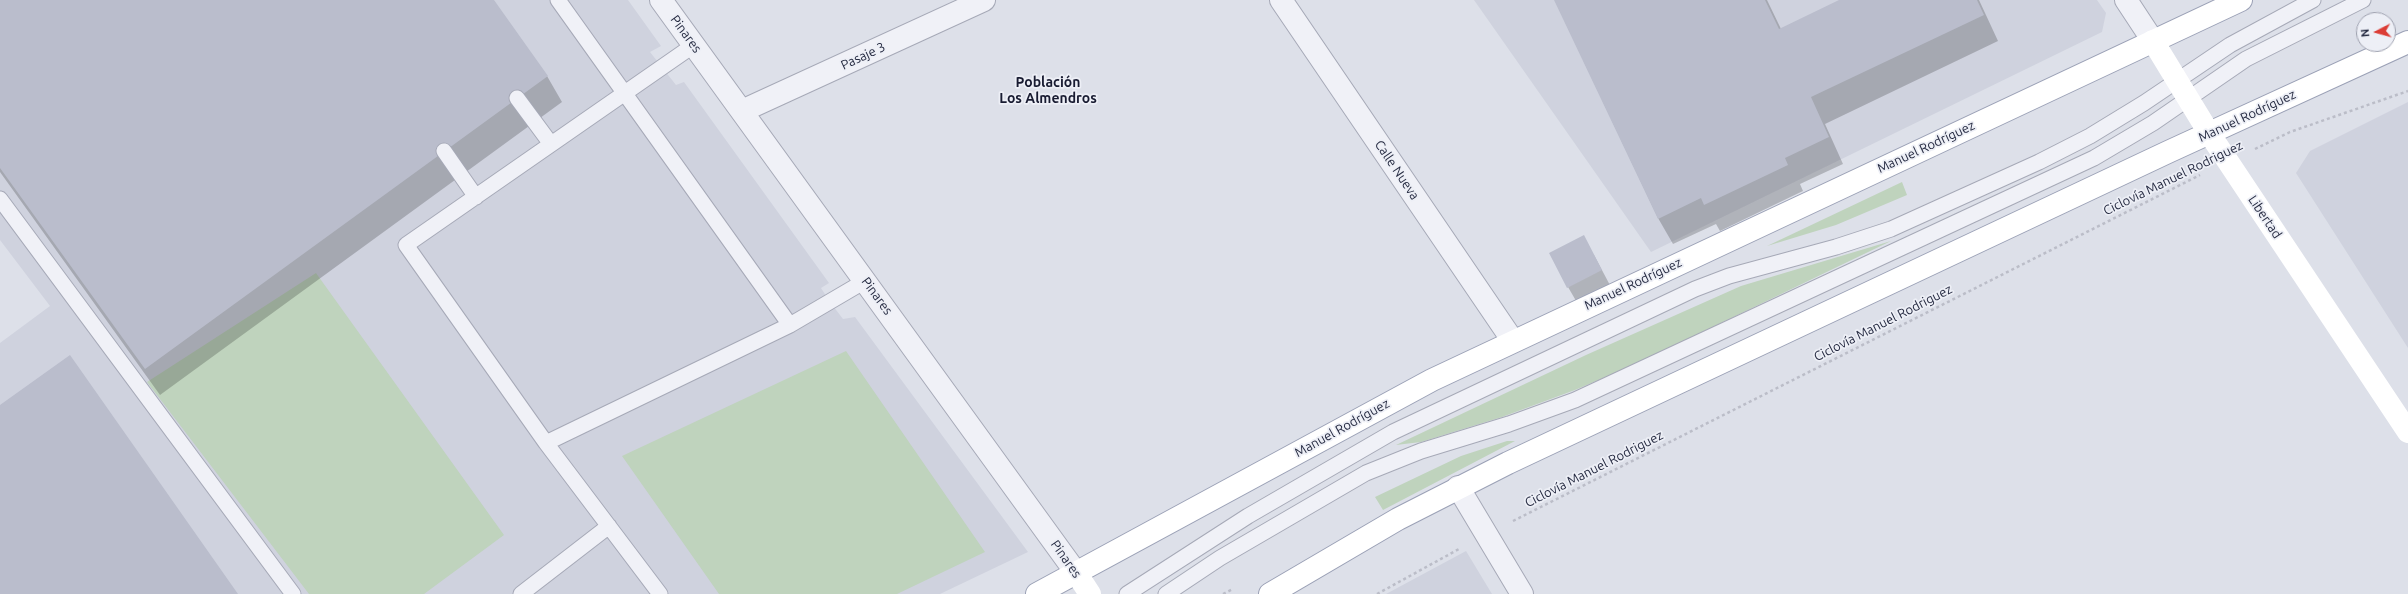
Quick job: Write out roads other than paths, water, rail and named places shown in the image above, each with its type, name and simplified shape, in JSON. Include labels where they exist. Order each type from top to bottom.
[{"type":"main road","name":"Manuel Rodríguez","points":[[1037,594],[1077,574],[1361,417],[1513,341],[2241,0]]},
{"type":"main road","name":"Libertad","points":[[2153,41],[2209,133],[2408,432]]},
{"type":"main road","name":"Manuel Rodríguez","points":[[1270,594],[1398,519],[1458,487],[2209,133],[2408,42]]},
{"type":"main road","name":"Pinares","points":[[1077,574],[1090,594]]},
{"type":"street","name":"Pinares","points":[[661,0],[1077,574]]},
{"type":"street","name":"Pasaje 3","points":[[742,111],[984,0]]},
{"type":"street","name":"Calle Nueva","points":[[1281,0],[1513,341]]},
{"type":"street","name":"Libertad","points":[[2126,0],[2153,41]]},
{"type":"street","points":[[1458,487],[1522,594]]},
{"type":"lane","points":[[558,0],[790,325]]},
{"type":"lane","points":[[1127,594],[1309,479],[1393,432],[1451,403],[1695,289],[1751,270],[1836,248],[1891,229],[1916,218],[2084,139],[2230,45],[2313,0]]},
{"type":"lane","points":[[1166,594],[1220,558],[1366,472],[1421,450],[1509,424],[1575,400],[2094,158],[2189,99],[2246,59],[2363,0]]},
{"type":"lane","points":[[660,594],[546,443],[406,245],[694,45]]},
{"type":"lane","points":[[517,98],[551,144]]},
{"type":"lane","points":[[444,151],[476,197]]},
{"type":"lane","points":[[0,200],[293,594]]},
{"type":"lane","points":[[546,443],[790,325],[865,281]]},
{"type":"lane","points":[[521,594],[609,526]]},
{"type":"district","name":"Población Los Almendros","points":[[1048,90]]}]
